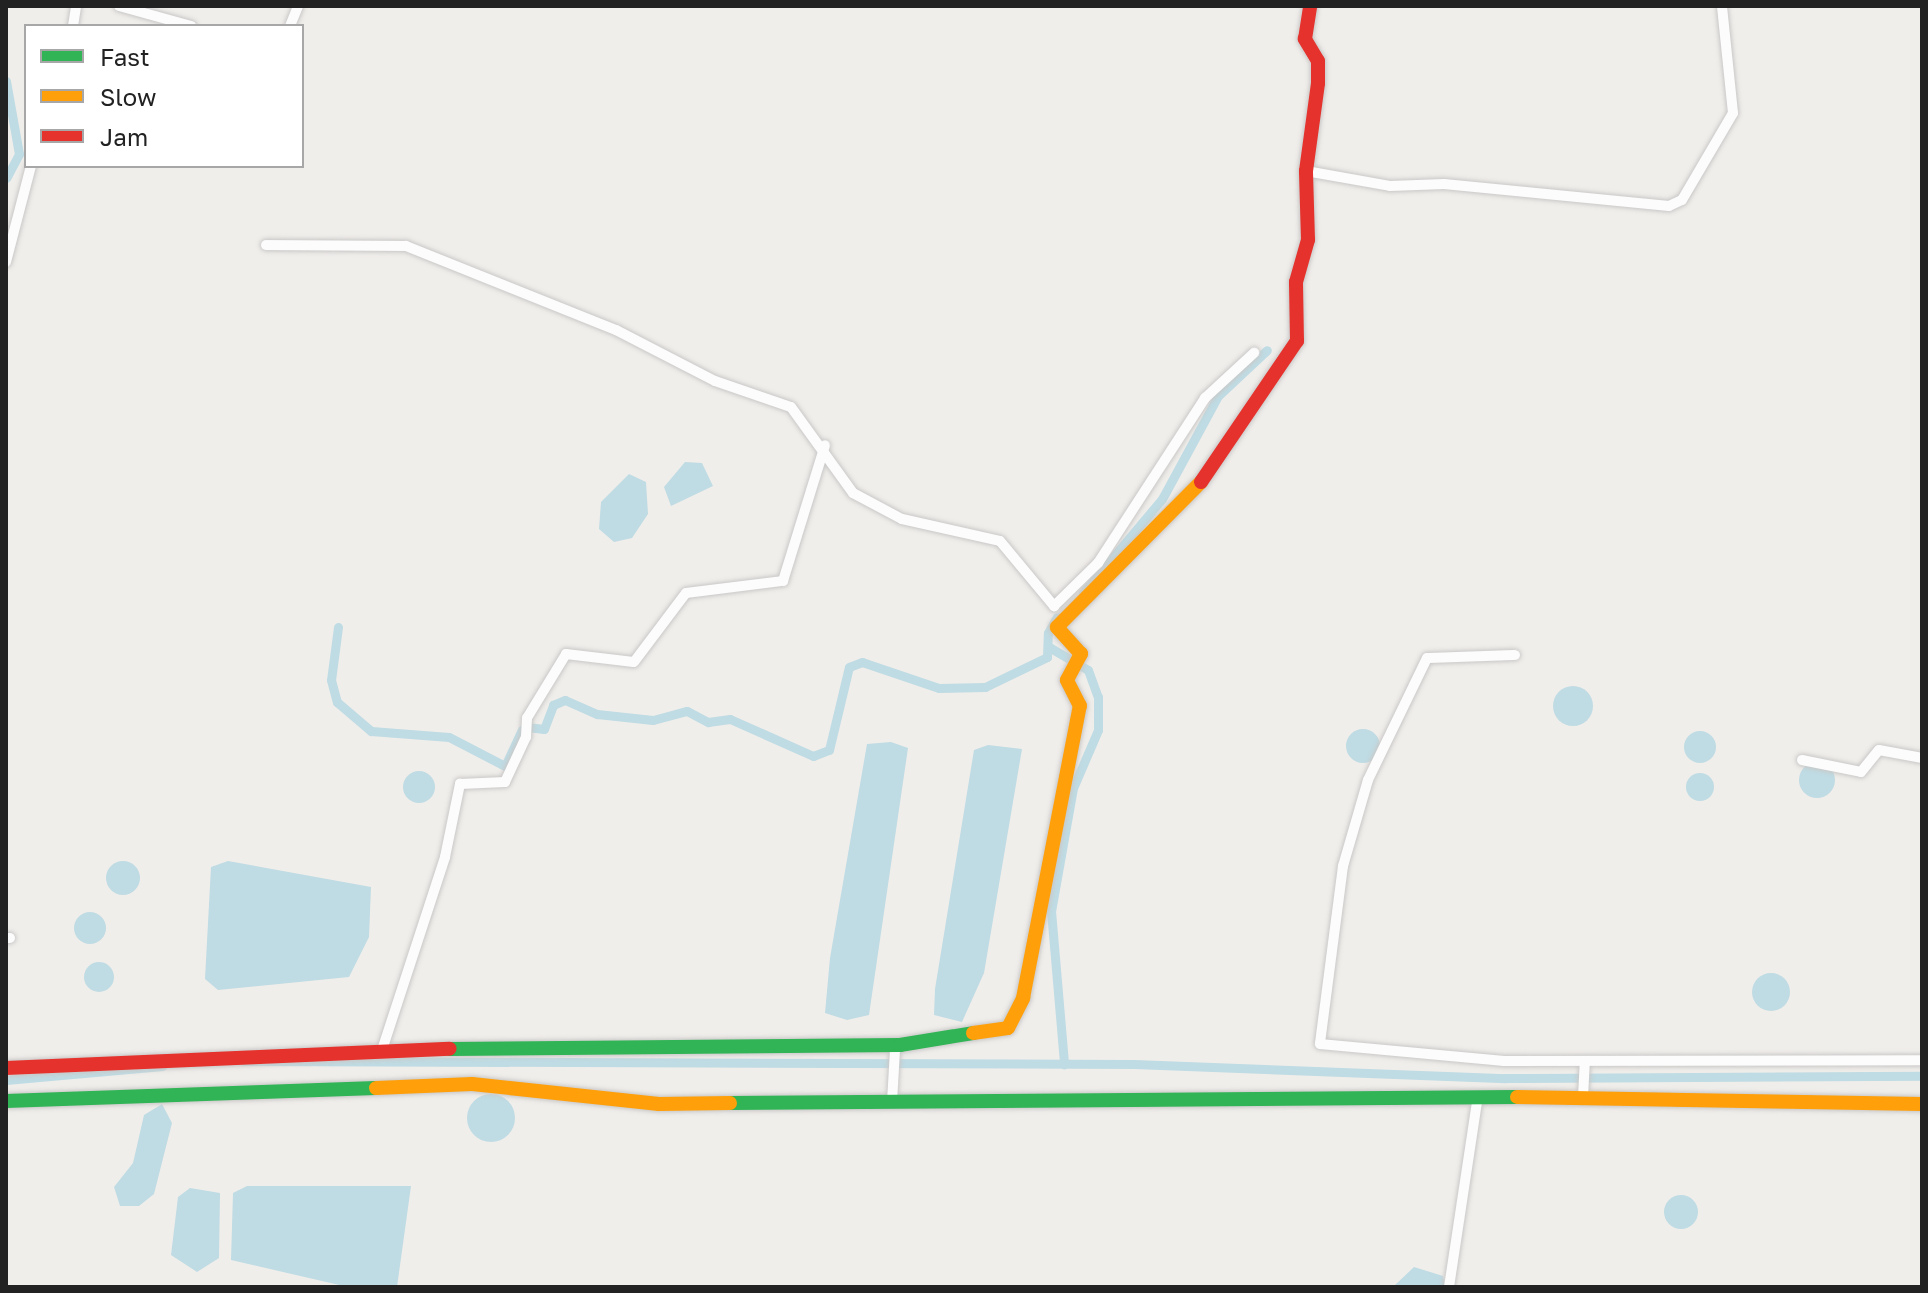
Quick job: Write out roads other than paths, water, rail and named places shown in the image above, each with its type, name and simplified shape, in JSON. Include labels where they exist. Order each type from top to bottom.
[{"type":"street","points":[[119,6],[184,24]]},
{"type":"street","points":[[6,1068],[383,1047],[559,1052],[895,1047],[1001,1031],[1018,1012],[1080,706],[1067,680],[1081,654],[1055,631],[1193,494],[1297,341],[1306,171],[1318,83],[1318,61],[1305,39],[1310,6]]},
{"type":"street","points":[[1306,171],[1390,186],[1444,184],[1669,206],[1682,200],[1733,113],[1722,6]]},
{"type":"street","points":[[6,262],[30,168]]},
{"type":"street","points":[[266,245],[406,246],[616,330],[715,381],[791,407],[825,445],[853,493],[902,519],[1000,541],[1058,606],[1106,551],[1205,398],[1254,353]]},
{"type":"street","points":[[383,1047],[445,857],[460,784],[505,782],[526,737],[527,718],[566,654],[634,662],[677,598],[704,587],[783,581],[825,445]]},
{"type":"street","points":[[1515,655],[1427,658],[1368,780],[1343,866],[1320,1044],[1585,1061],[1922,1060]]},
{"type":"street","points":[[1802,760],[1861,772],[1879,750],[1922,758]]},
{"type":"street","points":[[892,1102],[895,1047]]},
{"type":"street","points":[[1583,1097],[1585,1061]]},
{"type":"street","points":[[6,1101],[472,1084],[639,1104],[1478,1096],[1922,1104]]},
{"type":"street","points":[[1449,1287],[1478,1096]]},
{"type":"water","points":[[685,462],[702,463],[713,486],[671,506],[664,487]]},
{"type":"water","points":[[629,474],[646,482],[648,514],[632,538],[614,542],[599,529],[601,502]]},
{"type":"water","points":[[1573,686],[1587,692],[1593,706],[1587,720],[1573,726],[1559,720],[1553,706],[1559,692]]},
{"type":"water","points":[[1363,729],[1375,734],[1380,746],[1375,758],[1363,763],[1351,758],[1346,746],[1351,734]]},
{"type":"water","points":[[1700,731],[1711,736],[1716,747],[1711,758],[1700,763],[1689,758],[1684,747],[1689,736]]},
{"type":"water","points":[[891,742],[908,748],[869,1015],[847,1020],[825,1013],[830,958],[867,744]]},
{"type":"water","points":[[988,745],[1022,749],[984,973],[962,1022],[934,1015],[935,989],[974,750]]},
{"type":"water","points":[[1817,762],[1830,767],[1835,780],[1830,793],[1817,798],[1804,793],[1799,780],[1804,767]]},
{"type":"water","points":[[419,771],[430,776],[435,787],[430,798],[419,803],[408,798],[403,787],[408,776]]},
{"type":"water","points":[[1700,773],[1710,777],[1714,787],[1710,797],[1700,801],[1690,797],[1686,787],[1690,777]]},
{"type":"water","points":[[123,861],[135,866],[140,878],[135,890],[123,895],[111,890],[106,878],[111,866]]},
{"type":"water","points":[[228,861],[371,887],[369,937],[349,977],[218,990],[205,979],[211,867]]},
{"type":"water","points":[[90,912],[102,916],[106,928],[102,940],[90,944],[78,940],[74,928],[78,916]]},
{"type":"water","points":[[99,962],[110,966],[114,977],[110,988],[99,992],[88,988],[84,977],[88,966]]},
{"type":"water","points":[[1771,973],[1785,978],[1790,992],[1785,1006],[1771,1011],[1757,1006],[1752,992],[1757,978]]},
{"type":"water","points":[[491,1094],[508,1101],[515,1118],[508,1135],[491,1142],[474,1135],[467,1118],[474,1101]]},
{"type":"water","points":[[162,1104],[172,1123],[154,1194],[139,1206],[120,1206],[114,1187],[133,1163],[144,1115]]},
{"type":"water","points":[[247,1186],[411,1186],[397,1287],[348,1287],[231,1260],[233,1193]]},
{"type":"water","points":[[190,1188],[220,1193],[219,1258],[197,1272],[171,1255],[178,1197]]},
{"type":"water","points":[[1681,1195],[1693,1200],[1698,1212],[1693,1224],[1681,1229],[1669,1224],[1664,1212],[1669,1200]]},
{"type":"water","points":[[1414,1267],[1443,1276],[1445,1287],[1393,1287]]},
{"type":"waterway","points":[[6,81],[19,154],[6,178]]},
{"type":"waterway","points":[[1083,593],[1162,499],[1218,396],[1267,350]]},
{"type":"waterway","points":[[527,727],[544,729],[553,705],[565,700],[597,714],[653,720],[687,711],[708,722],[730,719],[813,756],[829,750],[849,667],[862,662],[939,688],[985,687],[1047,657],[1048,633],[1057,617]]},
{"type":"waterway","points":[[338,627],[331,680],[337,702],[371,731],[449,737],[505,766],[522,730]]},
{"type":"waterway","points":[[1049,647],[1088,670],[1098,697],[1098,730],[1073,788],[1051,911],[1064,1064]]},
{"type":"waterway","points":[[244,1061],[1134,1064],[1506,1078],[1922,1076]]},
{"type":"waterway","points":[[6,1080],[162,1066]]}]
